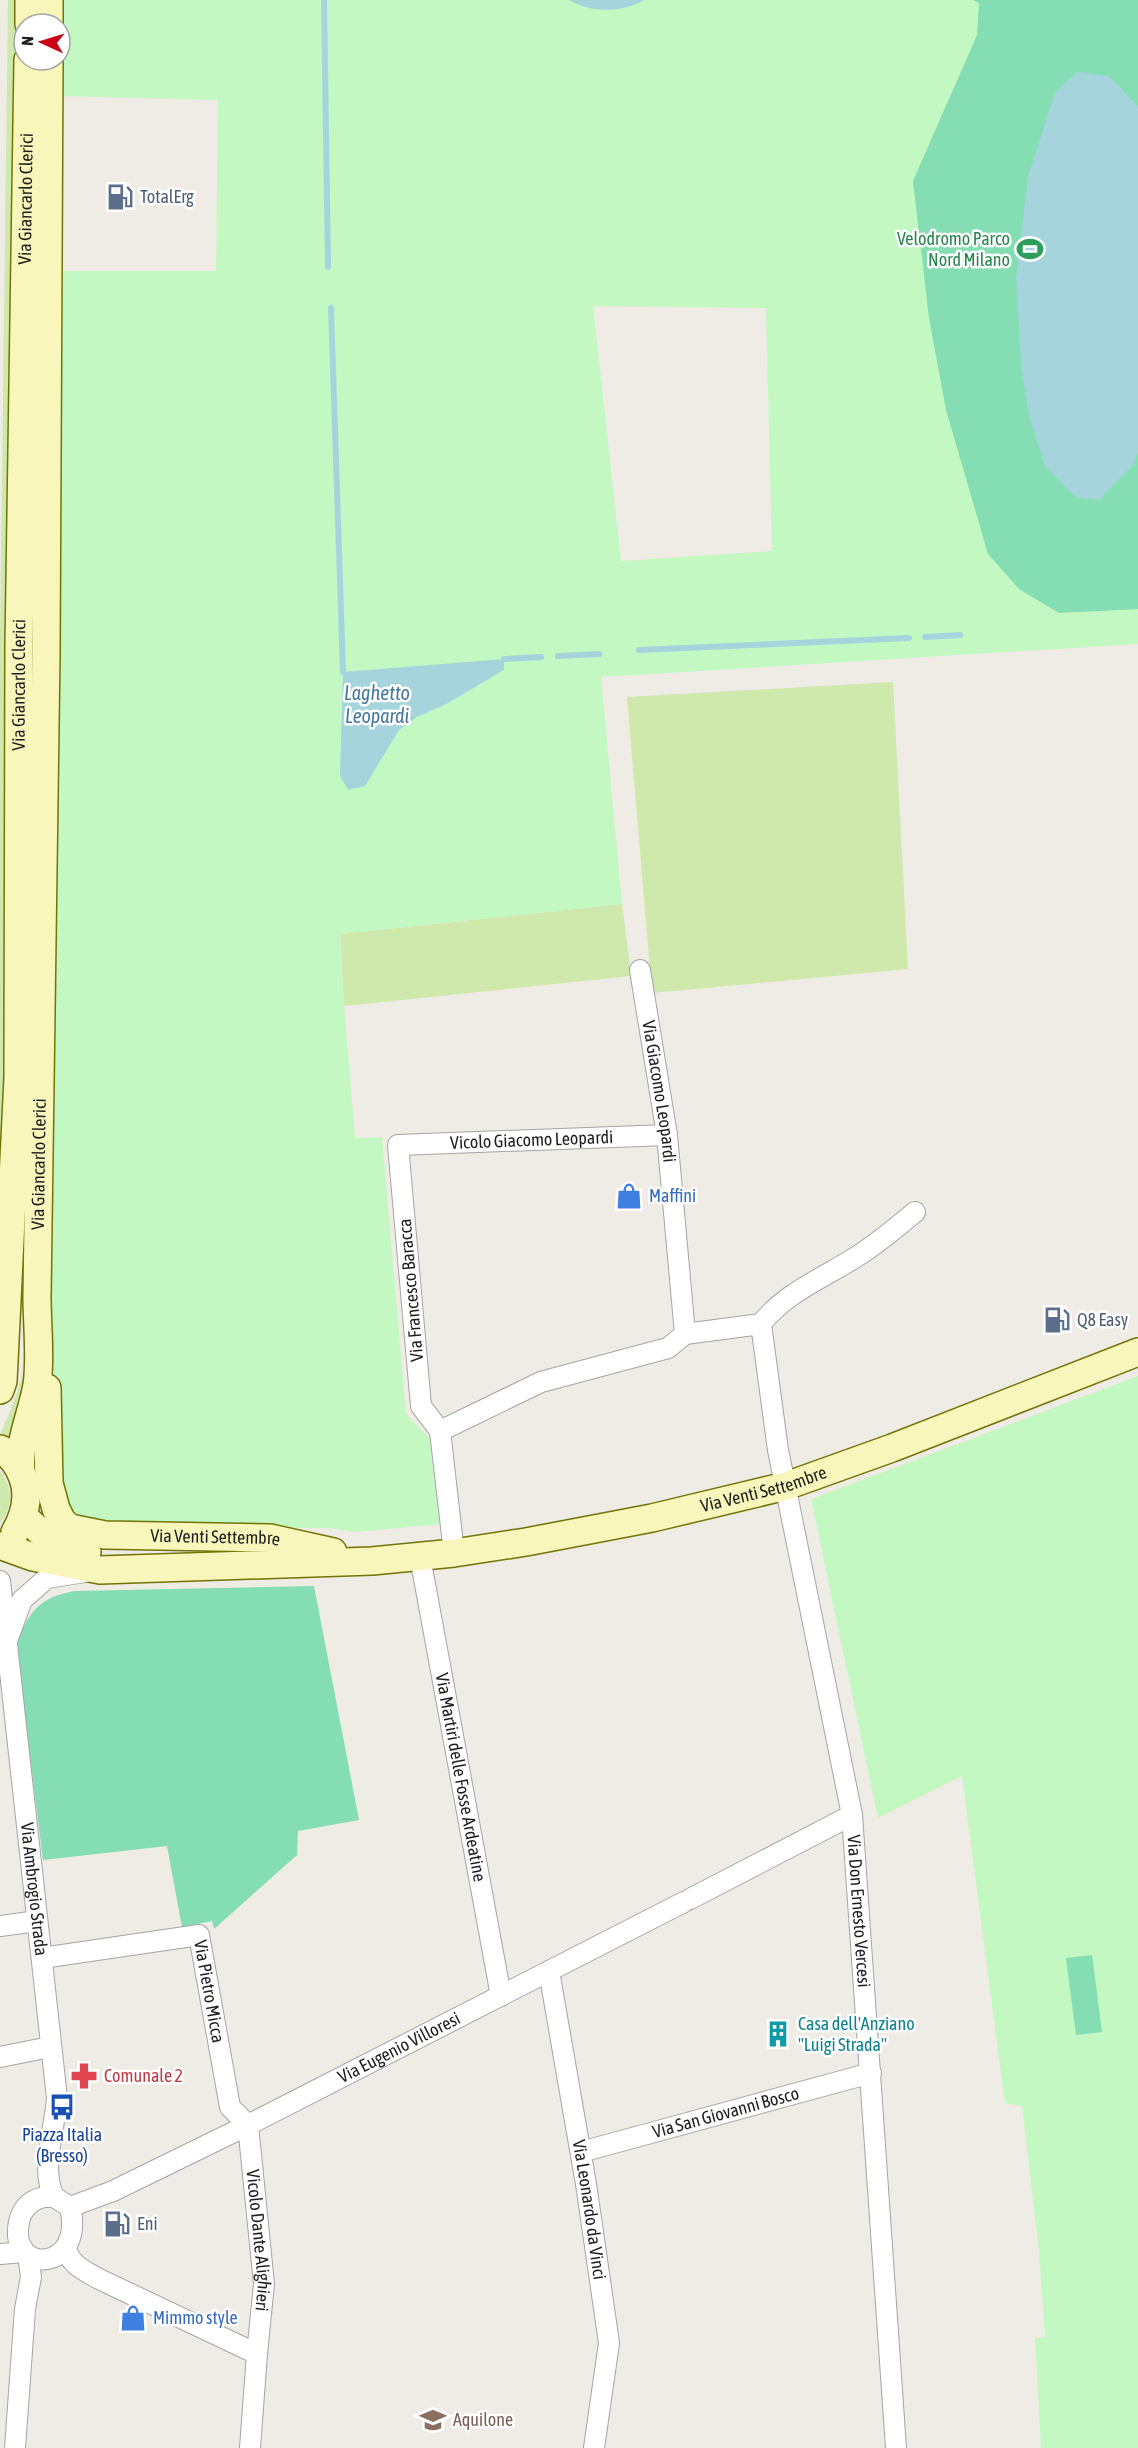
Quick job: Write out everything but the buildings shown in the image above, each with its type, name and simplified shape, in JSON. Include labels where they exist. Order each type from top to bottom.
[{"type":"street","name":"Via Giancarlo Clerici","points":[[0,1390],[3,1381],[3,1319],[18,1078],[19,646],[28,72]]},
{"type":"street","name":"Via Giancarlo Clerici","points":[[24,1517],[28,1496],[19,1457],[38,1383],[37,1298],[46,654],[49,72]]},
{"type":"street","name":"Via Giacomo Leopardi","points":[[640,970],[667,1135],[685,1334]]},
{"type":"street","name":"Vicolo Giacomo Leopardi","points":[[398,1144],[667,1135]]},
{"type":"street","name":"Via Francesco Baracca","points":[[398,1144],[421,1406],[440,1431]]},
{"type":"street","points":[[454,1553],[440,1431],[541,1382],[668,1348],[685,1334],[761,1324],[769,1314],[804,1287],[856,1257],[915,1212]]},
{"type":"street","name":"Via Giancarlo Clerici","points":[[37,1298],[48,1395],[49,1483],[62,1521]]},
{"type":"street","points":[[761,1324],[778,1450],[786,1486]]},
{"type":"street","name":"Via Venti Settembre","points":[[1,1547],[33,1557],[100,1570],[372,1561],[454,1553],[588,1532],[726,1502],[786,1486],[892,1448],[1138,1352]]},
{"type":"street","points":[[0,1449],[5,1451],[21,1471]]},
{"type":"street","name":"Via Don Ernesto Vercesi","points":[[786,1486],[852,1815],[872,2073],[896,2448]]},
{"type":"street","points":[[1,1547],[14,1535],[24,1517]]},
{"type":"street","name":"Via Venti Settembre","points":[[24,1517],[53,1543],[94,1555],[167,1568]]},
{"type":"street","name":"Via Venti Settembre","points":[[62,1521],[70,1528],[105,1535],[270,1538],[372,1561]]},
{"type":"street","name":"Via Martiri delle Fosse Ardeatine","points":[[420,1557],[501,1996]]},
{"type":"street","points":[[7,1640],[22,1600],[47,1578],[100,1570]]},
{"type":"street","name":"Via Ambrogio Strada","points":[[0,1581],[57,2098],[54,2131],[47,2164],[48,2184],[62,2202]]},
{"type":"street","name":"Via Eugenio Villoresi","points":[[62,2202],[113,2191],[248,2126],[852,1815]]},
{"type":"street","points":[[0,1926],[37,1921]]},
{"type":"street","name":"Via Pietro Micca","points":[[42,1958],[199,1935],[230,2106],[248,2126]]},
{"type":"street","name":"Via Leonardo da Vinci","points":[[549,1971],[581,2152],[609,2343],[594,2448]]},
{"type":"street","points":[[0,2057],[50,2048]]},
{"type":"street","name":"Via San Giovanni Bosco","points":[[581,2152],[872,2073]]},
{"type":"street","name":"Vicolo Dante Alighieri","points":[[248,2126],[264,2284],[250,2448]]},
{"type":"street","name":"Via Eugenio Villoresi","points":[[69,2240],[113,2191]]},
{"type":"street","points":[[15,2448],[25,2309],[31,2277],[26,2254],[17,2236],[20,2217],[33,2200],[62,2202],[69,2240],[68,2257],[79,2268],[257,2354]]},
{"type":"street","points":[[0,2254],[26,2254],[45,2260],[69,2240]]},
{"type":"green space","points":[[8,0],[23,0],[23,12],[12,12],[12,72],[22,72],[13,1081],[0,1204],[0,636]]},
{"type":"green space","points":[[61,0],[1138,0],[1138,644],[601,677],[622,904],[340,934],[355,1138],[382,1137],[406,1414],[430,1439],[440,1524],[356,1532],[328,1528],[90,1526],[64,1508],[57,1486],[54,1371],[45,1292],[57,271],[216,271],[218,100],[61,96],[61,72],[72,72],[72,12],[61,12]],"holes":[[[593,306],[766,308],[772,551],[621,561]]]},
{"type":"green space","name":"Velodromo Parco Nord Milano","points":[[973,0],[1138,0],[1138,609],[1059,613],[1019,589],[988,554],[946,410],[929,318],[913,181],[977,35],[979,3]]},
{"type":"green space","points":[[893,682],[908,969],[652,993],[627,697]]},
{"type":"green space","points":[[622,904],[631,976],[344,1006],[340,934]]},
{"type":"green space","points":[[28,1374],[12,1443],[0,1435],[23,1375]]},
{"type":"green space","points":[[1138,1376],[1138,2448],[1041,2448],[1035,2338],[1045,2337],[1039,2251],[1022,2106],[1005,2103],[962,1776],[878,1818],[811,1499]]},
{"type":"green space","points":[[0,1471],[7,1484],[10,1497],[8,1510],[0,1523]]},
{"type":"green space","points":[[314,1586],[359,1820],[298,1831],[297,1855],[214,1929],[212,1921],[182,1927],[167,1846],[43,1860],[16,1644],[26,1623],[37,1608],[52,1597],[75,1591]]},
{"type":"green space","points":[[1092,1955],[1102,2032],[1076,2035],[1066,1958]]},
{"type":"water","points":[[569,0],[644,0],[626,7],[606,10],[587,7]]},
{"type":"water","points":[[1077,72],[1109,76],[1138,106],[1138,452],[1133,465],[1099,500],[1075,497],[1045,466],[1029,416],[1021,365],[1016,279],[1028,177],[1055,92]]},
{"type":"water","name":"Laghetto Leopardi","points":[[504,659],[504,670],[448,703],[417,717],[399,730],[365,786],[348,790],[340,776],[343,672]]},
{"type":"waterway","points":[[324,0],[328,267]]},
{"type":"waterway","points":[[331,308],[343,672]]},
{"type":"waterway","points":[[925,637],[960,635]]},
{"type":"waterway","points":[[639,650],[909,638]]},
{"type":"waterway","points":[[558,656],[599,654]]},
{"type":"waterway","points":[[504,659],[541,657]]},
{"type":"place","name":"TotalErg","points":[[120,197]]},
{"type":"place","name":"Velodromo Parco Nord Milano","points":[[1030,249]]},
{"type":"place","name":"Maffini","points":[[629,1196]]},
{"type":"place","name":"Q8 Easy","points":[[1057,1320]]},
{"type":"place","name":"Casa dell'Anziano \"Luigi Strada\"","points":[[778,2034]]},
{"type":"place","name":"Comunale 2","points":[[84,2076]]},
{"type":"place","name":"Piazza Italia (Bresso)","points":[[62,2107]]},
{"type":"place","name":"Eni","points":[[117,2224]]},
{"type":"place","name":"Mimmo style","points":[[133,2318]]},
{"type":"place","name":"Aquilone","points":[[433,2420]]}]
